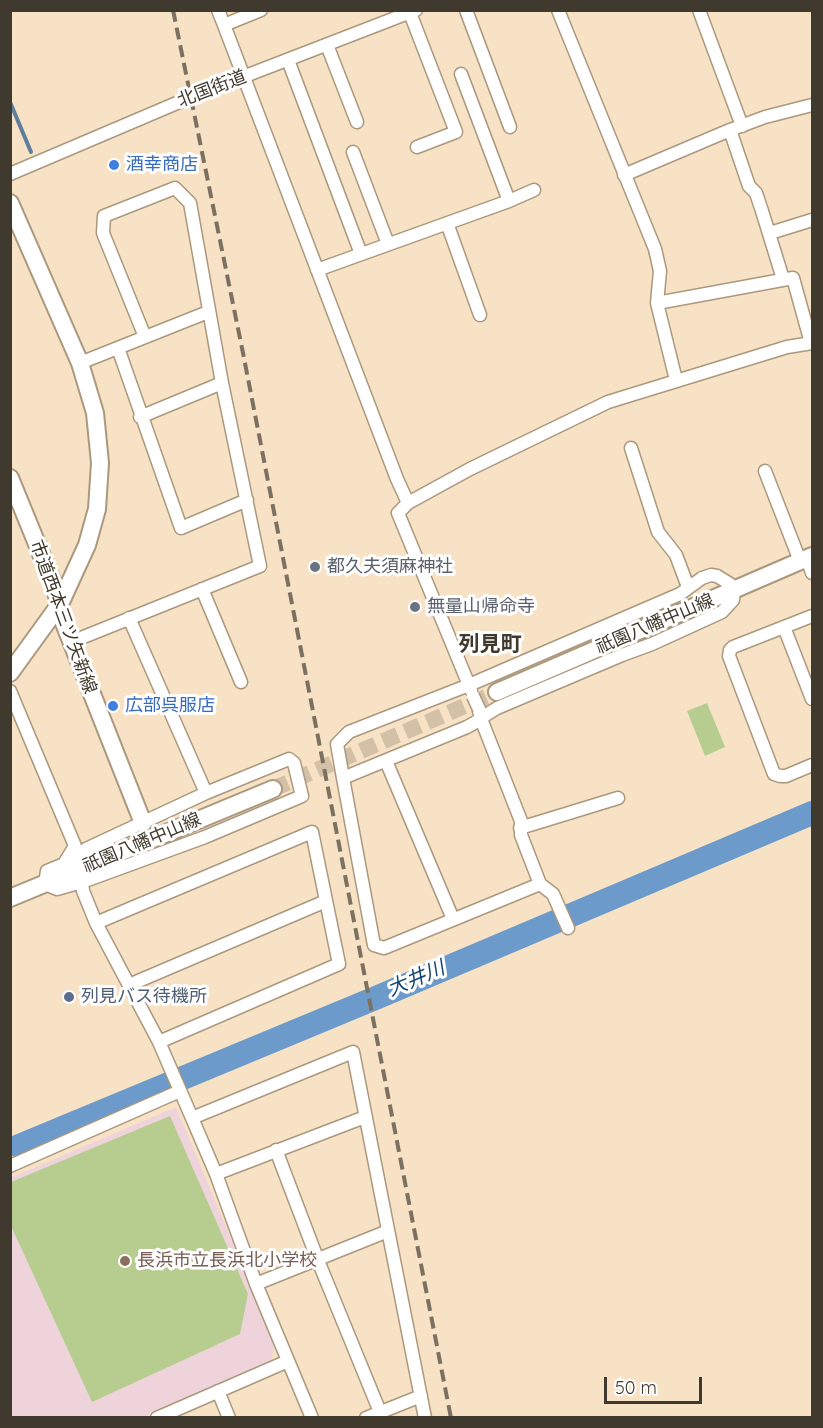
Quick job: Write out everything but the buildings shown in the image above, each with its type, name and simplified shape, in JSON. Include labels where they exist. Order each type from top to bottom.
[{"type":"street","points":[[218,10],[408,503]]},
{"type":"street","points":[[224,25],[261,10]]},
{"type":"street","points":[[466,10],[510,127]]},
{"type":"street","points":[[558,10],[655,249],[660,271],[657,303],[676,380]]},
{"type":"street","points":[[699,10],[742,126]]},
{"type":"street","points":[[413,12],[456,132],[417,147]]},
{"type":"street","name":"北国街道","points":[[10,174],[191,97],[413,12]]},
{"type":"street","points":[[327,45],[357,122]]},
{"type":"street","points":[[288,60],[361,254]]},
{"type":"street","points":[[461,74],[509,201]]},
{"type":"street","points":[[624,175],[730,130],[813,105]]},
{"type":"street","points":[[730,130],[749,186],[756,193],[783,279]]},
{"type":"street","points":[[353,153],[388,244]]},
{"type":"street","points":[[71,642],[260,566],[208,312],[190,203],[175,188],[104,216],[103,233],[145,337]]},
{"type":"street","points":[[317,270],[534,190]]},
{"type":"street","points":[[10,203],[80,363],[95,413],[100,463],[97,509],[87,545],[60,604],[10,673]]},
{"type":"street","points":[[770,233],[813,220]]},
{"type":"street","points":[[447,223],[480,315]]},
{"type":"street","points":[[565,922],[553,894],[540,884],[520,828],[521,821],[471,690],[398,513],[408,503],[470,469],[608,402],[787,347],[812,343],[793,278],[657,303]]},
{"type":"street","points":[[80,363],[208,312]]},
{"type":"street","points":[[118,348],[140,417],[181,528],[247,500]]},
{"type":"street","points":[[140,417],[222,383]]},
{"type":"street","points":[[631,448],[658,532],[676,555],[688,587]]},
{"type":"street","points":[[765,471],[808,562]]},
{"type":"street","name":"市道西本三ツ矢新線","points":[[10,478],[56,588],[71,642],[143,823]]},
{"type":"street","name":"祇園八幡中山線","points":[[497,692],[734,590],[808,562]]},
{"type":"street","points":[[343,778],[467,727],[480,714],[652,644],[722,612],[734,600],[734,590],[724,580],[711,575],[680,594],[471,690],[349,732],[337,744],[343,778],[374,945],[384,948],[540,884]]},
{"type":"street","points":[[202,589],[242,682]]},
{"type":"street","points":[[813,616],[733,647],[729,658],[774,774],[780,777],[786,776],[813,765]]},
{"type":"street","points":[[129,618],[206,793]]},
{"type":"street","points":[[784,627],[813,699]]},
{"type":"street","points":[[10,691],[75,846],[64,864]]},
{"type":"street","points":[[289,759],[294,763],[302,796],[205,837],[82,882],[57,889],[45,884],[47,872],[86,849],[143,823],[206,793],[289,759]]},
{"type":"street","points":[[386,761],[453,919]]},
{"type":"street","name":"祇園八幡中山線","points":[[10,898],[273,789]]},
{"type":"street","points":[[520,828],[618,798]]},
{"type":"street","points":[[96,923],[312,832],[339,964],[159,1042]]},
{"type":"street","points":[[82,882],[83,891],[96,923],[159,1042],[192,1118],[216,1174],[256,1284],[312,1418]]},
{"type":"street","points":[[129,985],[326,901]]},
{"type":"street","points":[[192,1118],[353,1052],[425,1418]]},
{"type":"street","points":[[10,1166],[179,1089]]},
{"type":"street","points":[[216,1174],[365,1117]]},
{"type":"street","points":[[276,1150],[380,1412]]},
{"type":"street","points":[[256,1284],[388,1231]]},
{"type":"street","points":[[158,1418],[288,1361]]},
{"type":"street","points":[[218,1391],[229,1418]]},
{"type":"street","points":[[366,1418],[421,1396]]},
{"type":"shaded area","name":"長浜市立長浜北小学校","points":[[176,1107],[275,1344],[271,1360],[144,1417],[11,1417],[10,1178]]},
{"type":"green space","points":[[707,703],[725,747],[705,756],[687,711]]},
{"type":"green space","name":"長浜市立長浜北小学校","points":[[170,1116],[248,1294],[240,1334],[92,1402],[11,1226],[11,1182]]},
{"type":"waterway","points":[[10,102],[31,152]]},
{"type":"waterway","name":"大井川","points":[[19,1146],[812,813]]},
{"type":"tunnel","points":[[273,789],[497,692]]},
{"type":"railway","points":[[173,10],[243,353],[451,1418]]},
{"type":"place","name":"酒幸商店","points":[[114,165]]},
{"type":"place","name":"都久夫須麻神社","points":[[315,567]]},
{"type":"place","name":"無量山帰命寺","points":[[415,607]]},
{"type":"place","name":"広部呉服店","points":[[113,706]]},
{"type":"place","name":"列見バス待機所","points":[[69,997]]},
{"type":"place","name":"長浜市立長浜北小学校","points":[[125,1261]]},
{"type":"district","name":"列見町","points":[[490,645]]}]
